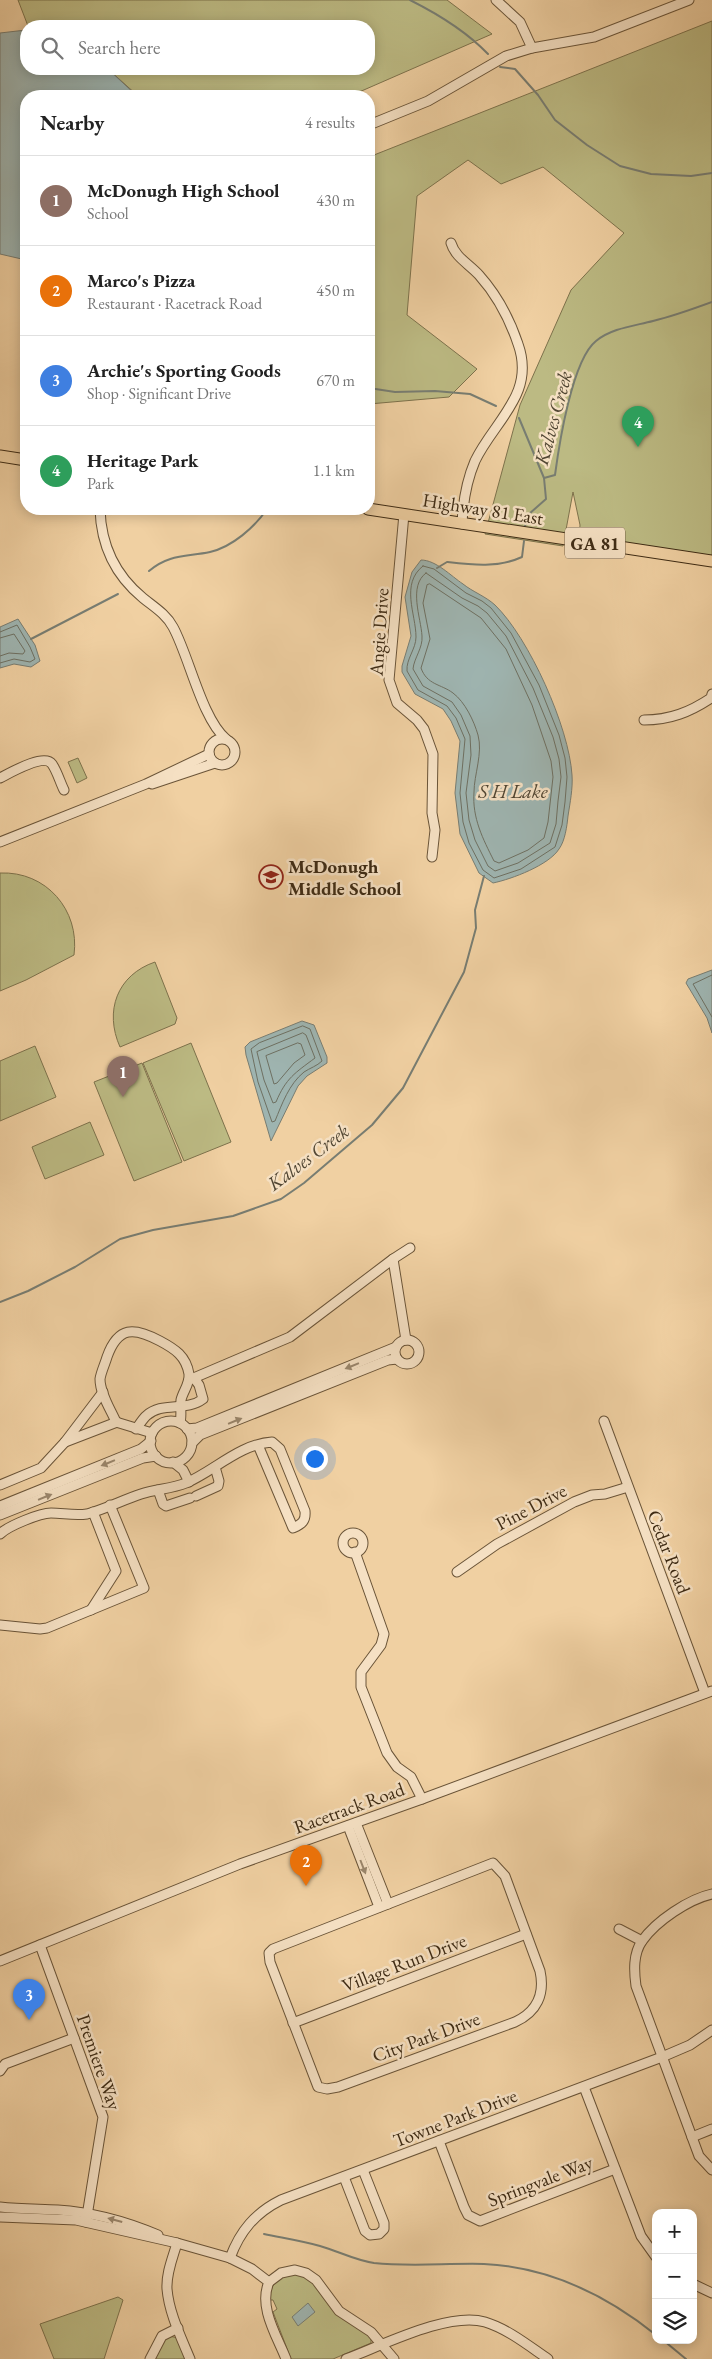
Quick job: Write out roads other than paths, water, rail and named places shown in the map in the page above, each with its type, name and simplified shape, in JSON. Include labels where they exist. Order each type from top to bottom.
[{"type":"main road","points":[[0,456],[20,459]]},
{"type":"main road","name":"Highway 81 East","points":[[375,510],[712,561]]},
{"type":"street","points":[[496,0],[520,22],[532,48]]},
{"type":"street","points":[[375,123],[428,101],[506,56],[532,48],[594,37],[689,0]]},
{"type":"street","points":[[451,243],[458,255],[478,274],[496,298],[519,345],[523,366],[518,396],[486,441],[468,479],[463,496],[462,524]]},
{"type":"street","name":"Angie Drive","points":[[404,514],[389,680],[397,703],[417,720],[424,729],[433,754],[432,813],[435,830],[432,858]]},
{"type":"street","points":[[100,515],[101,525],[111,562],[122,578],[163,614],[172,625],[199,693],[217,730],[232,743],[235,749],[234,758],[226,764],[215,763],[202,766],[156,784],[146,784]]},
{"type":"street","points":[[101,525],[104,515]]},
{"type":"street","points":[[199,693],[198,698],[210,727],[210,749],[215,763]]},
{"type":"street","points":[[644,720],[664,720],[694,709],[711,698],[712,694]]},
{"type":"street","points":[[0,842],[146,784],[210,749],[220,739],[226,739]]},
{"type":"street","points":[[0,778],[38,761],[45,760],[52,763],[64,790]]},
{"type":"street","points":[[180,1422],[183,1396],[192,1379],[290,1337],[410,1248]]},
{"type":"street","points":[[393,1259],[406,1340]]},
{"type":"street","points":[[117,1422],[103,1392],[100,1380],[112,1342],[130,1332],[143,1332],[178,1351],[198,1390],[204,1396],[198,1402],[182,1407],[164,1408],[155,1411],[146,1416],[136,1429]]},
{"type":"street","points":[[187,1429],[197,1428],[396,1347],[406,1340]]},
{"type":"street","points":[[183,1470],[185,1457],[192,1443],[200,1435],[388,1360],[397,1359],[407,1364],[417,1360],[419,1352],[417,1345],[406,1340]]},
{"type":"street","points":[[396,1347],[397,1359]]},
{"type":"street","points":[[183,1396],[198,1390]]},
{"type":"street","points":[[0,1485],[41,1468],[65,1442],[103,1392]]},
{"type":"street","name":"Cedar Road","points":[[604,1421],[709,1692]]},
{"type":"street","points":[[65,1442],[117,1422],[151,1437],[156,1456],[162,1460],[173,1462],[183,1470],[189,1482]]},
{"type":"street","points":[[0,1506],[141,1450],[158,1425],[165,1422],[180,1422],[187,1429],[192,1443]]},
{"type":"street","points":[[0,1534],[9,1528],[47,1513],[77,1515],[93,1512],[143,1493],[189,1482],[227,1459],[258,1445],[272,1442],[280,1449],[305,1511],[304,1520],[301,1525],[293,1528],[258,1445]]},
{"type":"street","points":[[0,1515],[143,1458],[156,1456]]},
{"type":"street","points":[[173,1462],[185,1457]]},
{"type":"street","points":[[158,1490],[163,1504],[166,1506],[193,1497],[218,1486],[219,1481],[214,1467]]},
{"type":"street","name":"Pine Drive","points":[[457,1572],[497,1544],[574,1502],[592,1495],[605,1494],[628,1487]]},
{"type":"street","points":[[0,1625],[40,1630],[144,1588],[110,1505]]},
{"type":"street","points":[[91,1610],[116,1571],[93,1512]]},
{"type":"street","points":[[355,1552],[384,1634],[381,1645],[361,1672],[361,1686],[387,1753],[397,1767],[411,1777],[422,1799]]},
{"type":"street","name":"Racetrack Road","points":[[0,1961],[240,1864],[422,1799],[709,1692]]},
{"type":"street","points":[[352,1824],[384,1906]]},
{"type":"street","name":"City Park Drive","points":[[493,1863],[504,1876],[542,1983],[536,2007],[527,2016],[515,2022],[327,2090],[318,2087],[270,1962],[269,1953],[273,1948],[384,1906],[493,1863]]},
{"type":"street","points":[[712,1894],[684,1906],[662,1921],[642,1941],[634,1962],[636,1986],[699,2156],[712,2170]]},
{"type":"street","points":[[618,1929],[642,1941]]},
{"type":"street","name":"Village Run Drive","points":[[294,2023],[526,1934]]},
{"type":"street","name":"Premiere Way","points":[[40,1945],[103,2117],[103,2128],[86,2218]]},
{"type":"street","name":"Towne Park Drive","points":[[230,2258],[244,2229],[267,2207],[662,2057],[690,2045],[712,2030]]},
{"type":"street","points":[[2,2066],[74,2038]]},
{"type":"street","points":[[584,2086],[641,2236],[654,2254]]},
{"type":"street","points":[[692,2137],[712,2129]]},
{"type":"street","name":"Springvale Way","points":[[439,2141],[468,2215],[480,2221],[616,2169]]},
{"type":"street","points":[[344,2177],[365,2231],[370,2234],[379,2234],[384,2229],[384,2223],[363,2170]]},
{"type":"street","points":[[0,2207],[59,2210],[86,2218],[140,2227],[177,2243],[230,2258],[252,2269],[269,2282]]},
{"type":"street","points":[[0,2217],[86,2218]]},
{"type":"street","points":[[177,2243],[169,2268],[167,2288],[178,2328],[190,2359]]},
{"type":"street","points":[[286,2359],[267,2311],[265,2291],[269,2282],[281,2274],[295,2270],[306,2273],[316,2280],[339,2311],[371,2332],[394,2359]]},
{"type":"street","points":[[697,2286],[712,2294]]},
{"type":"street","points":[[346,2359],[438,2324],[459,2320],[484,2321],[506,2331],[548,2359]]},
{"type":"street","points":[[150,2359],[162,2336],[178,2328]]},
{"type":"water","points":[[20,31],[20,75],[114,75],[131,90],[20,90],[20,259],[0,254],[0,33]]},
{"type":"water","name":"S H Lake","points":[[421,560],[438,565],[495,605],[508,620],[534,661],[545,684],[569,755],[572,790],[566,829],[561,846],[554,855],[539,866],[520,875],[493,883],[479,873],[460,834],[455,793],[460,741],[443,709],[415,694],[402,672],[411,636],[405,597],[412,572]]},
{"type":"water","points":[[18,619],[35,645],[40,661],[31,667],[14,664],[0,668],[0,627]]},
{"type":"water","points":[[712,970],[712,1033],[707,1018],[686,983],[688,979]]},
{"type":"water","points":[[302,1021],[314,1025],[327,1057],[327,1063],[307,1076],[298,1086],[271,1141],[245,1047],[250,1042]]},
{"type":"water","points":[[308,2303],[315,2312],[298,2326],[292,2317]]},
{"type":"waterway","points":[[410,0],[451,24],[488,54]]},
{"type":"waterway","points":[[500,67],[515,69],[538,95],[555,120],[587,145],[620,166],[651,174],[691,176],[712,173]]},
{"type":"waterway","name":"Kalves Creek","points":[[544,478],[555,475],[563,424],[574,384],[580,366],[596,341],[616,330],[668,317],[712,302]]},
{"type":"waterway","points":[[375,389],[395,392],[435,391],[470,394],[496,406]]},
{"type":"waterway","points":[[519,418],[544,478],[546,499],[529,514],[525,526]]},
{"type":"waterway","points":[[149,571],[171,559],[210,552],[227,546],[256,523],[262,515]]},
{"type":"waterway","name":"Kalves Creek","points":[[437,568],[447,562],[485,565],[504,563],[522,557],[524,541]]},
{"type":"waterway","points":[[31,639],[118,594]]},
{"type":"waterway","name":"Kalves Creek","points":[[0,1302],[28,1291],[75,1267],[120,1239],[153,1230],[233,1216],[281,1199],[304,1183],[372,1125],[403,1088],[464,972],[476,928],[475,910],[484,876]]},
{"type":"waterway","points":[[264,2234],[320,2246],[374,2263],[401,2265],[484,2264],[508,2266],[531,2271],[554,2277],[596,2295],[637,2320],[652,2332]]},
{"type":"waterway","points":[[668,2344],[686,2359]]},
{"type":"place","name":"Heritage Park","points":[[638,447]]},
{"type":"place","name":"McDonugh Middle School","points":[[271,877]]},
{"type":"place","name":"McDonugh High School","points":[[123,1097]]},
{"type":"place","name":"Marco's Pizza","points":[[306,1886]]},
{"type":"place","name":"Archie's Sporting Goods","points":[[29,2020]]}]
